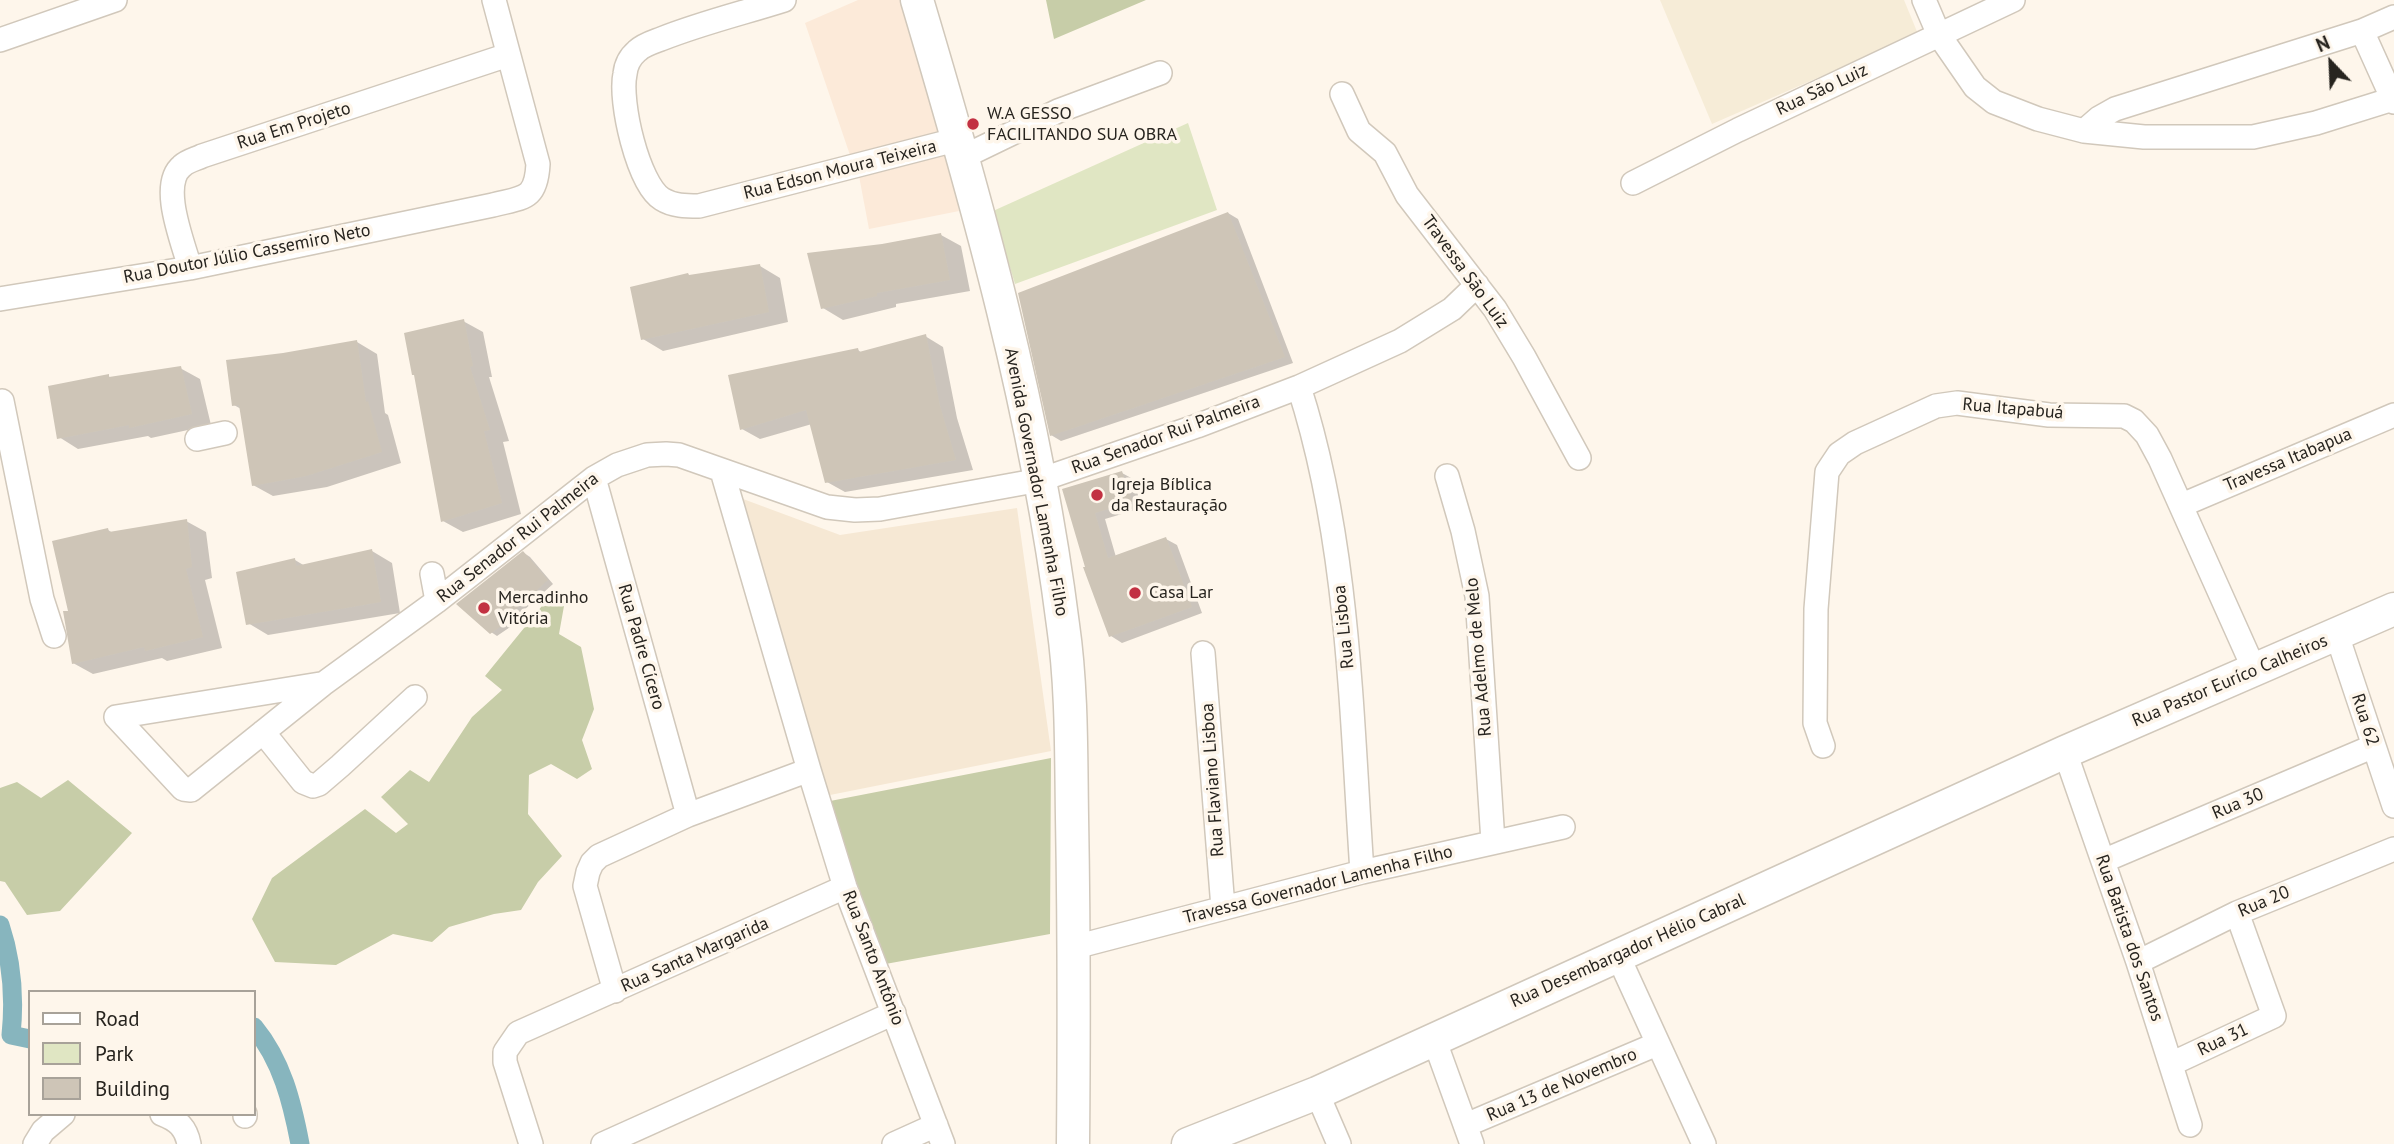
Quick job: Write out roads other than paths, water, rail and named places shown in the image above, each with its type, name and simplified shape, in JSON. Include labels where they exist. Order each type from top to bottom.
[{"type":"street","points":[[0,40],[114,0]]},
{"type":"street","points":[[494,0],[508,55]]},
{"type":"street","name":"Rua Edson Moura Teixeira","points":[[784,0],[640,47],[629,59],[624,75],[624,97],[630,128],[648,183],[660,198],[680,205],[699,206],[961,148],[1160,73]]},
{"type":"street","name":"Avenida Governador Lamenha Filho","points":[[917,0],[996,277],[1040,480],[1064,627],[1071,747],[1075,947],[1073,1144]]},
{"type":"street","points":[[1924,0],[1939,35],[1975,87],[1994,102],[2038,119],[2084,131],[2144,137],[2253,137],[2316,124],[2393,101],[2362,31]]},
{"type":"street","name":"Rua São Luiz","points":[[1633,183],[2013,0]]},
{"type":"street","points":[[2084,131],[2115,109],[2362,31],[2394,17]]},
{"type":"street","name":"Rua Doutor Júlio Cassemiro Neto","points":[[0,299],[190,268],[522,198],[531,192],[537,183],[538,164],[508,55]]},
{"type":"street","name":"Rua Em Projeto","points":[[190,268],[171,195],[173,177],[183,165],[202,156],[508,55]]},
{"type":"street","name":"Travessa São Luiz","points":[[1342,94],[1359,131],[1385,153],[1407,195],[1495,309],[1579,458]]},
{"type":"street","name":"Rua Senador Rui Palmeira","points":[[323,684],[116,717],[183,789],[191,789],[323,684],[437,601],[594,478],[617,465],[677,446],[722,471],[827,507],[855,510],[880,509],[1040,480],[1197,426],[1298,387],[1410,335],[1452,309],[1477,285]]},
{"type":"street","name":"Rua Lisboa","points":[[1298,387],[1315,437],[1336,557],[1346,638],[1362,872]]},
{"type":"street","points":[[2,401],[42,599],[54,636]]},
{"type":"street","name":"Rua Itapabuá","points":[[1823,746],[1815,723],[1816,609],[1828,472],[1839,454],[1855,443],[1937,406],[1957,403],[2049,415],[2124,416],[2134,421],[2147,435],[2182,505],[2254,669]]},
{"type":"street","name":"Travessa Itabapua","points":[[2182,505],[2394,415]]},
{"type":"street","points":[[197,439],[225,433]]},
{"type":"street","name":"Rua Santo Antônio","points":[[722,471],[808,770],[845,887],[940,1134]]},
{"type":"street","name":"Rua Adelmo de Melo","points":[[1447,476],[1463,531],[1477,596],[1493,842]]},
{"type":"street","name":"Rua Padre Cícero","points":[[594,478],[688,815]]},
{"type":"street","points":[[432,574],[437,601]]},
{"type":"street","name":"Rua Pastor Euríco Calheiros","points":[[2065,752],[2394,609]]},
{"type":"street","name":"Rua 62","points":[[2337,635],[2394,806]]},
{"type":"street","name":"Rua Flaviano Lisboa","points":[[1203,653],[1223,908]]},
{"type":"street","points":[[263,732],[303,782],[313,786],[319,784],[415,697]]},
{"type":"street","name":"Rua 30","points":[[2103,861],[2374,746]]},
{"type":"street","name":"Rua Batista dos Santos","points":[[2065,752],[2138,962],[2190,1125]]},
{"type":"street","name":"Rua Desembargador Hélio Cabral","points":[[1188,1144],[1317,1093],[2065,752]]},
{"type":"street","points":[[615,991],[586,886],[592,863],[599,856],[688,815],[808,770]]},
{"type":"street","name":"Travessa Governador Lamenha Filho","points":[[1075,947],[1362,872],[1563,828]]},
{"type":"street","name":"Rua 20","points":[[2138,962],[2237,914],[2394,849]]},
{"type":"street","name":"Rua Santa Margarida","points":[[531,1144],[508,1075],[505,1052],[518,1034],[845,887]]},
{"type":"street","name":"Rua 31","points":[[2171,1064],[2274,1016],[2237,914]]},
{"type":"street","points":[[1618,956],[1704,1144]]},
{"type":"street","points":[[603,1144],[894,1013]]},
{"type":"street","points":[[1434,1039],[1469,1134]]},
{"type":"street","name":"Rua 13 de Novembro","points":[[1469,1134],[1657,1044]]},
{"type":"street","points":[[1317,1093],[1339,1144]]},
{"type":"street","points":[[35,1144],[43,1131],[60,1116]]},
{"type":"street","points":[[894,1144],[940,1134]]},
{"type":"waterway","points":[[0,925],[12,979],[11,1035],[28,1039]]},
{"type":"waterway","points":[[256,1030],[279,1068],[300,1144]]},
{"type":"place","name":"W.A GESSO FACILITANDO SUA OBRA","points":[[973,124]]},
{"type":"place","name":"Igreja Bíblica da Restauração","points":[[1097,495]]},
{"type":"place","name":"Casa Lar","points":[[1135,593]]},
{"type":"place","name":"Mercadinho Vitória","points":[[484,608]]}]
